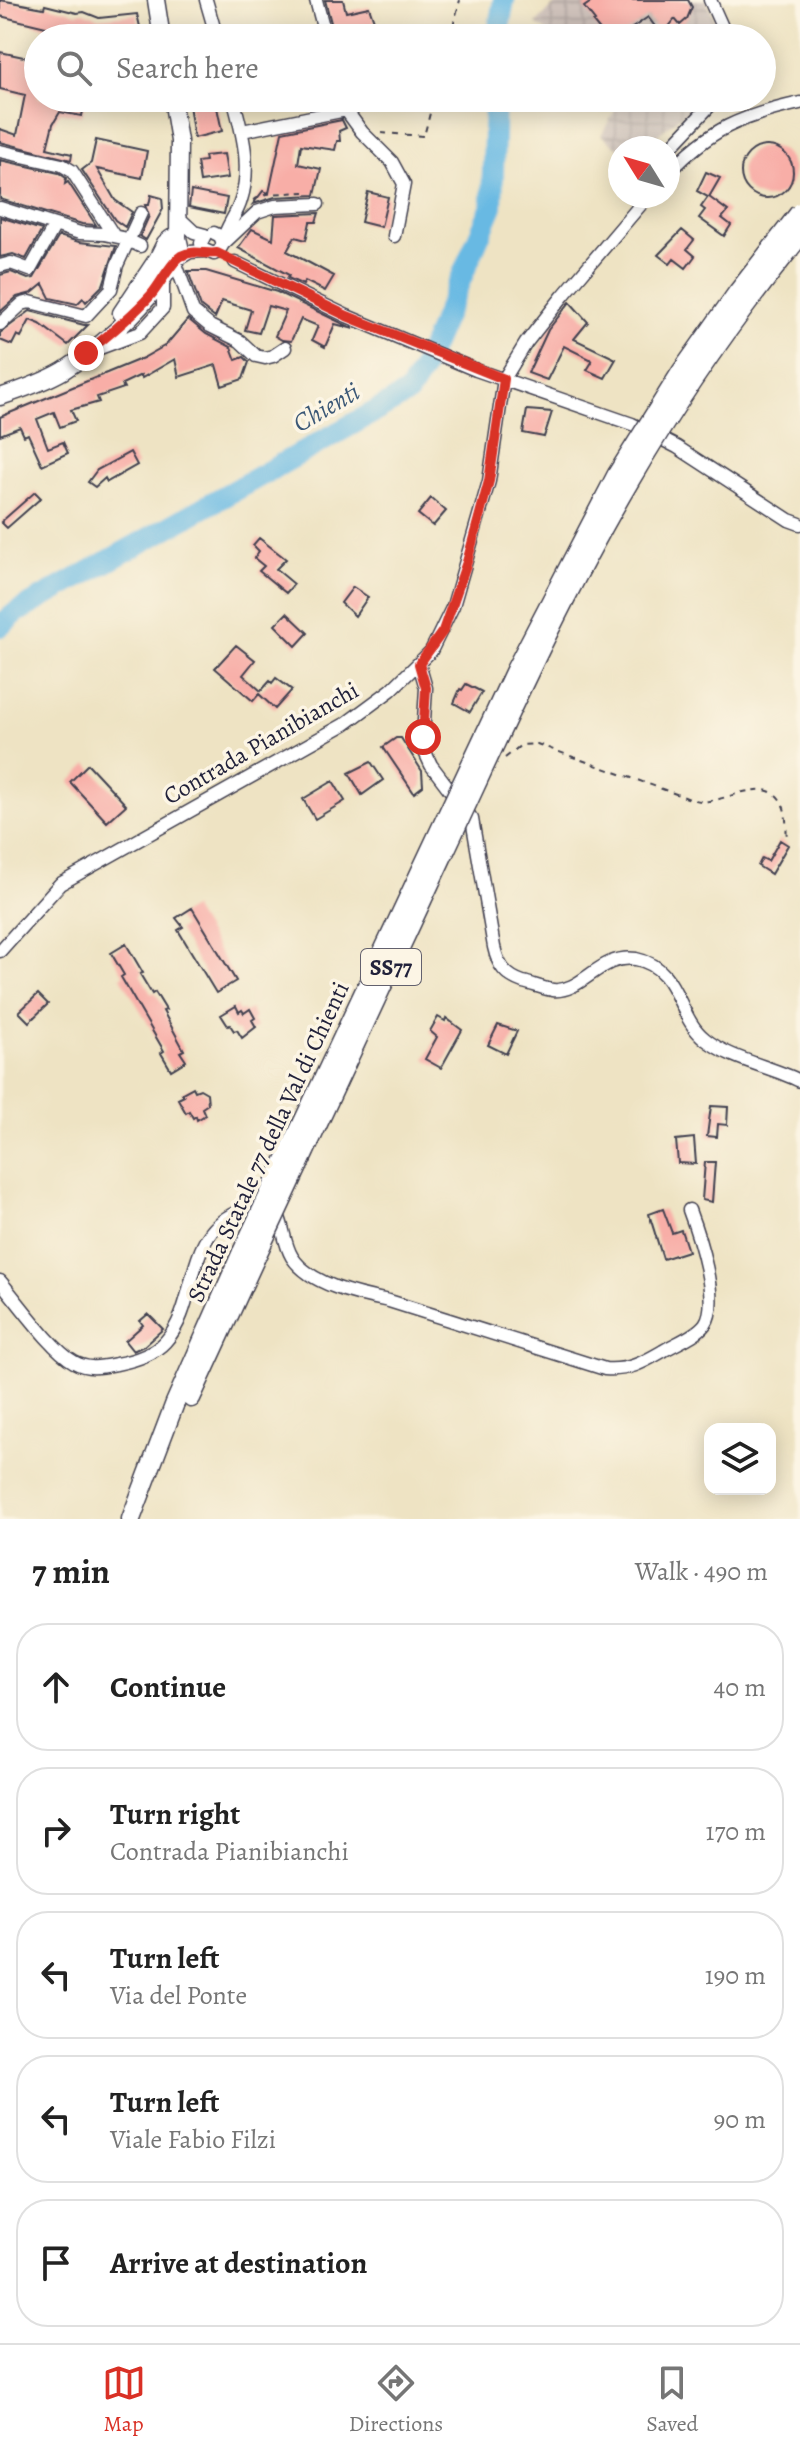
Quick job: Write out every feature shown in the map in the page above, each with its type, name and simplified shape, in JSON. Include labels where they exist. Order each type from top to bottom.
[{"type":"highway","name":"Strada Statale 77 della Val di Chienti","points":[[142,1519],[249,1255],[515,670],[603,502],[681,372],[800,212]]},
{"type":"highway","name":"Strada Statale 77 della Val di Chienti","points":[[131,1519],[175,1403],[527,676],[594,545],[631,478],[695,376],[748,301],[800,236]]},
{"type":"main road","points":[[156,0],[160,24]]},
{"type":"main road","points":[[0,397],[63,371],[119,328],[170,270],[180,246],[179,141],[174,112]]},
{"type":"main road","points":[[86,353],[124,310],[150,253],[168,239],[178,238]]},
{"type":"main road","points":[[150,253],[163,268],[170,270]]},
{"type":"street","points":[[206,0],[213,24]]},
{"type":"street","points":[[316,0],[322,24]]},
{"type":"street","points":[[710,0],[721,24]]},
{"type":"street","points":[[776,108],[800,103]]},
{"type":"street","points":[[214,243],[238,208],[246,179],[242,131],[237,112]]},
{"type":"street","points":[[242,131],[314,112]]},
{"type":"street","points":[[349,112],[362,132],[392,162],[404,184],[394,236]]},
{"type":"street","points":[[680,137],[704,112]]},
{"type":"street","points":[[680,161],[691,149],[719,130],[757,112]]},
{"type":"street","points":[[0,151],[62,165],[72,171],[121,238]]},
{"type":"street","points":[[285,348],[273,356],[256,356],[240,341],[210,326],[193,312],[170,270],[190,252],[214,243],[257,212],[275,206],[318,204]]},
{"type":"street","points":[[0,208],[80,233],[121,238],[150,253]]},
{"type":"street","points":[[504,379],[520,352],[633,208]]},
{"type":"street","points":[[0,324],[22,304],[30,302],[86,316],[111,289],[121,238],[141,213]]},
{"type":"street","points":[[178,217],[235,262],[347,316],[476,370],[632,424],[677,447],[789,520],[800,524]]},
{"type":"street","points":[[0,266],[11,263],[30,270],[55,225]]},
{"type":"street","points":[[178,238],[214,243]]},
{"type":"street","name":"Contrada Pianibianchi","points":[[0,951],[60,884],[345,724],[391,690],[419,664],[443,631],[467,562],[489,481],[504,379]]},
{"type":"street","points":[[419,664],[426,688],[425,752],[431,765],[472,819],[494,947],[498,962],[506,973],[513,979],[554,991],[573,986],[604,964],[638,959],[655,967],[677,989],[687,1020],[706,1040],[800,1081]]},
{"type":"street","points":[[0,1281],[57,1348],[73,1362],[94,1368],[128,1362],[157,1349],[174,1329],[199,1254],[210,1233],[225,1218],[255,1207],[278,1215],[287,1246],[296,1263],[342,1290],[389,1301],[605,1369],[620,1370],[635,1366],[705,1325],[709,1314],[704,1252],[689,1210]]},
{"type":"path","points":[[454,24],[460,0]]},
{"type":"path","points":[[362,132],[424,136],[430,112]]},
{"type":"path","points":[[502,764],[514,749],[521,745],[537,744],[690,799],[706,802],[748,790],[771,793],[784,808],[787,840]]},
{"type":"shaded area","points":[[559,0],[706,0],[717,24],[536,24]]},
{"type":"shaded area","points":[[614,112],[685,112],[658,136],[608,136],[608,140],[601,135]]},
{"type":"building","points":[[0,0],[84,12],[99,18],[137,14],[139,24],[33,24],[0,16]]},
{"type":"building","points":[[325,0],[343,0],[346,12],[369,7],[375,24],[331,24]]},
{"type":"building","points":[[594,0],[688,0],[692,7],[681,24],[675,19],[671,24],[653,24],[648,17],[638,24],[595,24],[584,7]]},
{"type":"building","points":[[0,52],[24,57],[24,95],[0,89]]},
{"type":"building","points":[[24,100],[24,112],[60,112],[53,124],[47,148],[72,154],[71,160],[0,142],[0,129],[17,135]]},
{"type":"building","points":[[60,112],[83,112],[82,116]]},
{"type":"building","points":[[190,112],[218,112],[222,131],[194,138]]},
{"type":"building","points":[[342,120],[346,128],[339,131],[340,141],[337,141],[335,150],[301,145],[298,164],[321,169],[315,195],[275,197],[253,204],[263,191],[269,193],[282,132]]},
{"type":"building","points":[[96,140],[147,151],[142,178],[97,169],[115,200],[132,212],[125,227],[115,220],[82,170],[91,163]]},
{"type":"building","points":[[767,146],[785,154],[793,172],[785,190],[767,198],[749,190],[741,172],[749,154]]},
{"type":"building","points":[[224,154],[228,178],[200,182],[197,162],[205,161],[204,156]]},
{"type":"building","points":[[0,160],[59,173],[66,178],[65,184],[68,182],[96,225],[82,224],[0,199]]},
{"type":"building","points":[[706,172],[720,178],[709,197],[728,211],[722,218],[731,225],[724,236],[699,218],[705,210],[701,207],[708,197],[697,191]]},
{"type":"building","points":[[191,191],[227,198],[224,214],[189,207]]},
{"type":"building","points":[[368,192],[388,197],[381,227],[361,222]]},
{"type":"building","points":[[151,195],[162,198],[163,209],[146,240],[140,236],[149,216],[145,205],[149,205]]},
{"type":"building","points":[[319,213],[316,222],[310,222],[306,240],[295,237],[287,251],[334,276],[325,291],[305,281],[303,285],[288,278],[289,275],[238,248],[252,229],[273,239],[275,215]]},
{"type":"building","points":[[0,217],[42,230],[26,259],[13,254],[0,257]]},
{"type":"building","points":[[682,230],[694,240],[687,249],[695,256],[686,268],[674,259],[670,264],[658,255]]},
{"type":"building","points":[[59,236],[79,242],[116,246],[103,285],[86,302],[83,298],[77,304],[50,298],[43,284],[32,293],[17,297],[0,312],[0,275],[11,272],[28,279],[34,278]]},
{"type":"building","points":[[188,271],[206,271],[277,292],[354,329],[335,324],[325,347],[312,340],[318,326],[301,319],[291,341],[282,340],[275,336],[286,311],[268,306],[259,333],[245,330],[251,310],[222,301],[215,318],[201,307]]},
{"type":"building","points":[[570,302],[588,322],[574,339],[616,359],[605,378],[587,370],[592,362],[590,359],[564,346],[547,380],[528,373],[548,330]]},
{"type":"building","points":[[30,311],[88,325],[68,345],[30,320],[21,337],[17,335],[12,345],[0,340],[0,333]]},
{"type":"building","points":[[188,319],[206,334],[231,347],[236,360],[244,357],[249,362],[243,379],[222,386],[216,365],[179,377],[175,359],[142,378],[141,375],[122,384],[124,388],[97,397],[99,402],[71,410],[76,421],[60,427],[54,412],[37,419],[48,448],[63,442],[68,453],[42,465],[28,434],[24,436],[20,427],[0,435],[0,417],[143,358],[166,345]]},
{"type":"building","points":[[527,410],[552,412],[544,437],[523,433]]},
{"type":"building","points":[[130,452],[137,465],[107,482],[105,478],[95,487],[88,482],[97,470]]},
{"type":"building","points":[[35,492],[41,498],[7,528],[1,522]]},
{"type":"building","points":[[431,498],[446,511],[433,526],[418,514]]},
{"type":"building","points":[[259,538],[286,559],[276,569],[294,584],[286,593],[259,571],[264,566],[254,558],[259,551],[253,545]]},
{"type":"building","points":[[353,587],[368,597],[355,616],[341,603]]},
{"type":"building","points":[[287,613],[308,633],[296,646],[275,625]]},
{"type":"building","points":[[236,645],[255,660],[243,675],[261,691],[276,678],[292,690],[275,709],[259,694],[253,701],[215,668]]},
{"type":"building","points":[[466,684],[482,692],[470,712],[454,703],[460,689]]},
{"type":"building","points":[[401,738],[422,771],[423,786],[414,793],[383,747]]},
{"type":"building","points":[[371,762],[383,780],[362,795],[349,773]]},
{"type":"building","points":[[88,764],[126,805],[107,822],[70,782]]},
{"type":"building","points":[[333,781],[345,801],[315,819],[303,799]]},
{"type":"building","points":[[780,840],[788,845],[771,874],[758,866],[762,858],[768,861]]},
{"type":"building","points":[[192,908],[236,981],[216,993],[178,930],[183,927],[176,918]]},
{"type":"building","points":[[126,944],[152,994],[155,992],[166,1010],[163,1011],[184,1050],[180,1052],[186,1061],[171,1070],[161,1053],[164,1051],[121,977],[124,975],[111,953]]},
{"type":"building","points":[[38,994],[48,1004],[29,1022],[19,1012]]},
{"type":"building","points":[[236,1006],[239,1012],[250,1009],[255,1018],[252,1020],[256,1027],[242,1038],[221,1015]]},
{"type":"building","points":[[438,1017],[445,1021],[446,1018],[462,1030],[441,1068],[425,1059],[437,1037],[430,1031]]},
{"type":"building","points":[[498,1025],[517,1031],[506,1054],[488,1045]]},
{"type":"building","points":[[193,1087],[195,1091],[200,1089],[207,1093],[208,1104],[202,1108],[205,1115],[197,1120],[189,1111],[186,1113],[178,1099]]},
{"type":"building","points":[[711,1106],[728,1107],[727,1125],[718,1124],[717,1137],[707,1136]]},
{"type":"building","points":[[694,1138],[696,1164],[678,1163],[676,1140]]},
{"type":"building","points":[[705,1162],[715,1162],[712,1202],[702,1200]]},
{"type":"building","points":[[663,1209],[672,1233],[681,1230],[688,1251],[663,1259],[649,1214]]},
{"type":"building","points":[[148,1314],[163,1329],[144,1346],[133,1351],[125,1341],[143,1325],[140,1321]]},
{"type":"waterway","name":"Chienti","points":[[500,24],[504,0]]},
{"type":"waterway","name":"Chienti","points":[[0,626],[17,612],[408,393],[421,372],[492,206],[495,112]]},
{"type":"route","points":[[86,353],[119,328],[150,296],[175,261],[190,252],[204,251],[217,253],[347,316],[504,379],[489,481],[467,562],[443,631],[419,664],[426,688],[423,737]]}]
